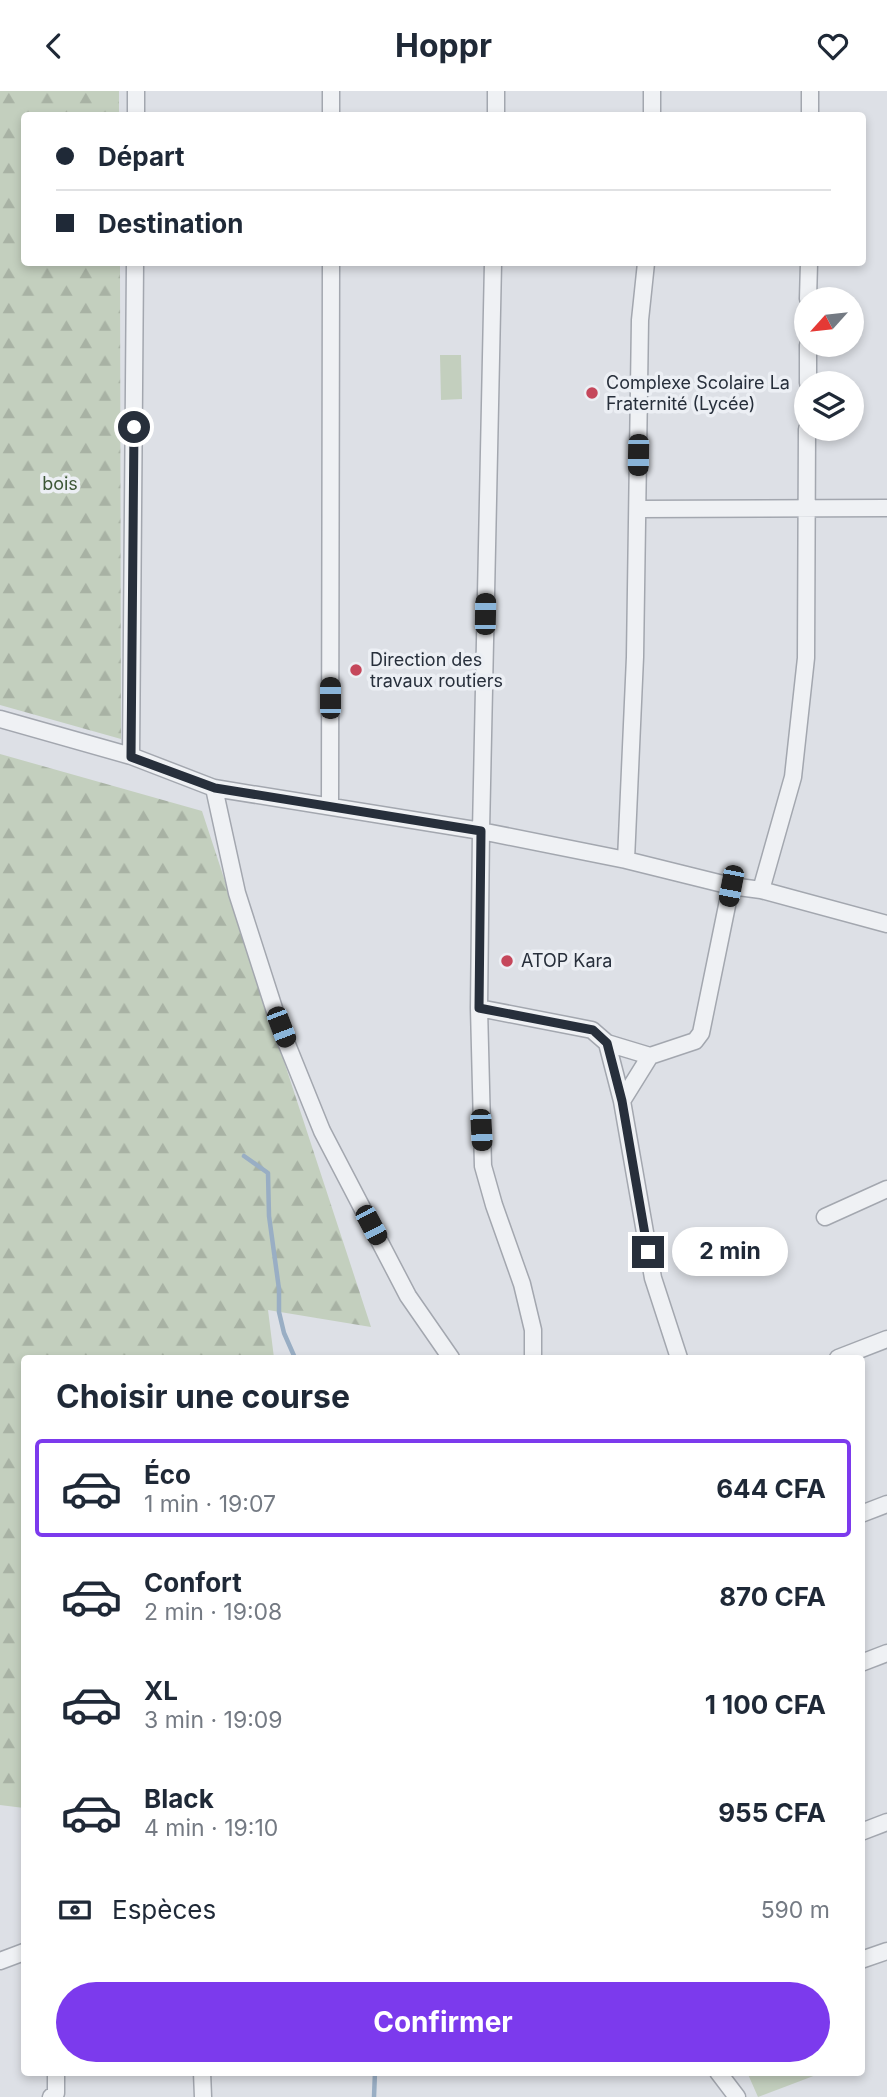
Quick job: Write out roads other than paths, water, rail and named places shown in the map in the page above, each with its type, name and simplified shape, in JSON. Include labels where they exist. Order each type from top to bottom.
[{"type":"street","points":[[136,91],[136,112]]},
{"type":"street","points":[[331,91],[331,112]]},
{"type":"street","points":[[496,91],[496,112]]},
{"type":"street","points":[[652,91],[652,112]]},
{"type":"street","points":[[810,91],[810,112]]},
{"type":"street","points":[[131,757],[135,266]]},
{"type":"street","points":[[330,806],[331,266]]},
{"type":"street","points":[[493,266],[479,1008],[483,1166],[522,1284],[533,1330],[533,1355]]},
{"type":"street","points":[[625,860],[635,657],[640,320],[646,266]]},
{"type":"street","points":[[808,266],[808,287]]},
{"type":"street","points":[[761,890],[793,777],[806,659],[807,441]]},
{"type":"street","points":[[638,509],[887,508]]},
{"type":"street","points":[[0,719],[131,757],[215,788],[481,831],[625,860],[731,886],[761,890],[887,924]]},
{"type":"street","points":[[215,788],[237,893],[281,1027],[322,1131],[408,1296],[449,1355]]},
{"type":"street","points":[[479,1008],[593,1030],[607,1043],[650,1056],[695,1041],[701,1033],[731,886]]},
{"type":"street","points":[[607,1043],[622,1101],[653,1278],[678,1355]]},
{"type":"street","points":[[622,1101],[650,1056]]},
{"type":"street","points":[[825,1217],[887,1189]]},
{"type":"street","points":[[846,1355],[887,1339]]},
{"type":"street","points":[[865,1512],[887,1504]]},
{"type":"street","points":[[865,1661],[887,1653]]},
{"type":"street","points":[[865,1830],[887,1822]]},
{"type":"street","points":[[865,1959],[887,1951]]},
{"type":"street","points":[[0,1961],[21,1953]]},
{"type":"street","points":[[51,2097],[55,2093],[56,2076]]},
{"type":"street","points":[[202,2076],[203,2097]]},
{"type":"street","points":[[721,2076],[737,2097]]},
{"type":"waterway","points":[[244,1156],[268,1173],[269,1216],[279,1289],[279,1312],[294,1355]]},
{"type":"waterway","points":[[374,2097],[375,2076]]},
{"type":"place","name":"Complexe Scolaire La Fraternité (Lycée)","points":[[592,393]]},
{"type":"place","name":"Direction des travaux routiers","points":[[356,670]]},
{"type":"place","name":"ATOP Kara","points":[[507,961]]},
{"type":"park label","name":"bois","points":[[60,484]]}]
